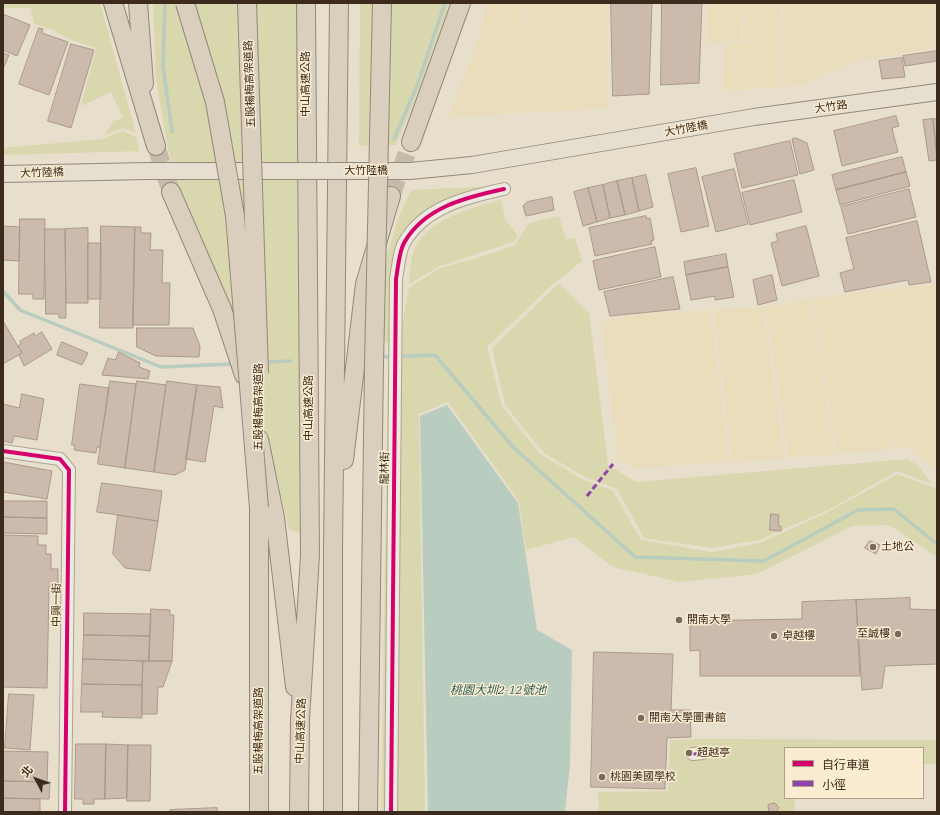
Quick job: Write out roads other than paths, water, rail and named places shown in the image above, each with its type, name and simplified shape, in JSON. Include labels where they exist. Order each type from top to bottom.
[{"type":"highway","points":[[113,3],[156,146]]},
{"type":"highway","points":[[138,3],[147,120]]},
{"type":"highway","points":[[185,3],[215,102],[235,216],[259,508]]},
{"type":"highway","name":"五股楊梅高架道路","points":[[247,3],[258,336],[259,812]]},
{"type":"highway","name":"中山高速公路","points":[[299,812],[300,720],[310,555],[306,3]]},
{"type":"highway","points":[[333,812],[333,550],[339,3]]},
{"type":"highway","points":[[368,812],[374,364],[382,3]]},
{"type":"highway","points":[[411,142],[460,4]]},
{"type":"highway","points":[[172,192],[222,309],[242,367],[264,462],[275,518],[289,650],[300,720]]},
{"type":"highway","points":[[333,550],[365,284],[391,196]]},
{"type":"main road","name":"大竹路","points":[[724,122],[937,92]]},
{"type":"main road","name":"大竹陸橋","points":[[3,174],[147,171],[410,171],[472,165],[724,122]]},
{"type":"street","name":"龍林街","points":[[391,812],[396,279],[403,244],[424,218],[466,198],[504,189]]},
{"type":"street","name":"中興一街","points":[[3,451],[60,459],[68,470],[65,812]]},
{"type":"water","name":"桃園大圳2-12號池","points":[[447,405],[518,503],[537,630],[572,650],[570,764],[565,812],[428,812],[420,416]]},
{"type":"waterway","points":[[165,3],[163,66],[172,132]]},
{"type":"waterway","points":[[394,139],[417,86],[445,3]]},
{"type":"waterway","points":[[3,291],[20,310],[161,367],[232,364]]},
{"type":"waterway","points":[[380,357],[435,355],[513,447],[635,557],[764,561],[858,510],[894,509],[937,544]]},
{"type":"waterway","points":[[264,362],[291,361]]},
{"type":"tunnel","points":[[391,196],[411,142]]},
{"type":"tunnel","points":[[156,146],[171,192]]},
{"type":"place","name":"土地公","points":[[873,547]]},
{"type":"place","name":"開南大學","points":[[679,620]]},
{"type":"place","name":"至誠樓","points":[[898,634]]},
{"type":"place","name":"卓越樓","points":[[774,636]]},
{"type":"place","name":"開南大學圖書館","points":[[641,718]]},
{"type":"place","name":"超越亭","points":[[689,753]]},
{"type":"place","name":"桃園美國學校","points":[[602,777]]}]
